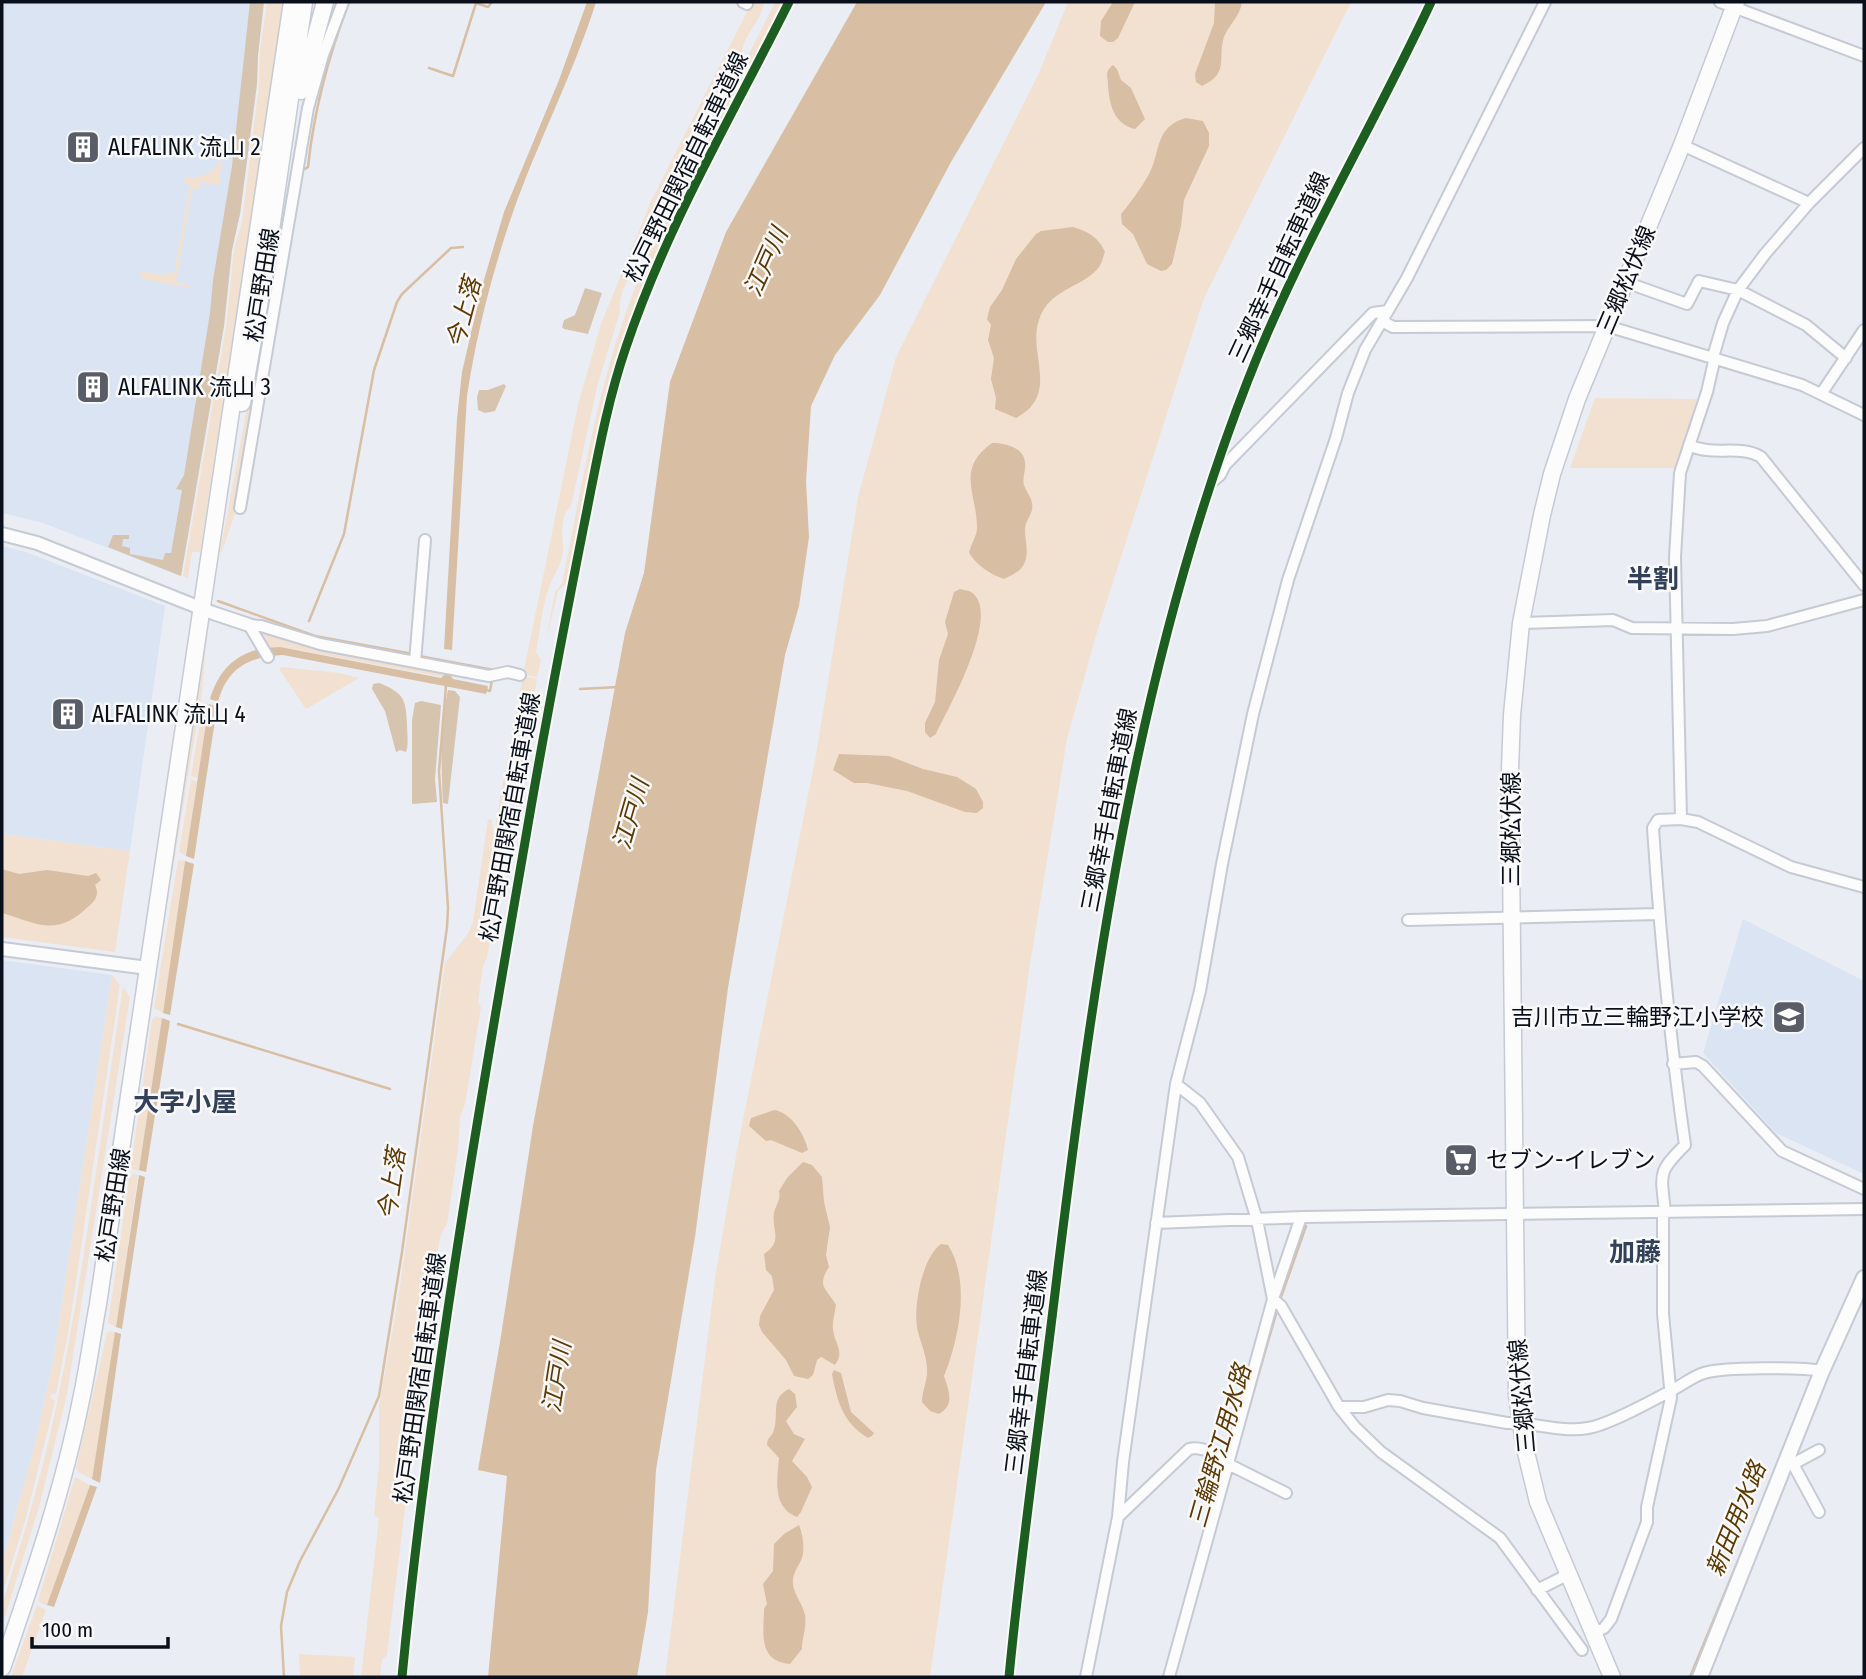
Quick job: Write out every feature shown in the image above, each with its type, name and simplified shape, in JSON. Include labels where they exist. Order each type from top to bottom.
[{"type":"main road","name":"松戸野田線","points":[[2,1668],[52,1513],[81,1401],[106,1252],[292,2]]},
{"type":"main road","name":"松戸野田線","points":[[203,607],[208,595],[265,271],[304,2]]},
{"type":"main road","points":[[265,271],[281,208],[298,104],[325,2]]},
{"type":"main road","name":"三郷松伏線","points":[[1612,1677],[1597,1636],[1538,1502],[1520,1423],[1516,1363],[1512,715],[1521,623],[1532,558],[1552,474],[1577,399],[1682,145],[1730,4]]},
{"type":"main road","points":[[1700,1677],[1789,1463],[1822,1371],[1864,1278]]},
{"type":"street","points":[[240,508],[308,108],[323,55],[343,2]]},
{"type":"street","points":[[1086,1677],[1118,1517],[1123,1462],[1176,1084],[1200,991],[1250,726],[1288,580],[1336,438],[1348,393],[1365,351],[1407,278],[1545,2]]},
{"type":"street","points":[[1730,4],[1864,56]]},
{"type":"street","points":[[1682,145],[1809,204]]},
{"type":"street","points":[[1681,819],[1675,557],[1680,472],[1707,392],[1724,323],[1738,290],[1809,204],[1864,148]]},
{"type":"street","points":[[1625,282],[1687,304],[1699,281],[1738,290],[1806,325],[1846,358]]},
{"type":"street","points":[[1212,482],[1220,475],[1225,465],[1373,313],[1385,316],[1393,327],[1607,326],[1802,386],[1864,415]]},
{"type":"street","points":[[1821,394],[1864,330]]},
{"type":"street","points":[[1689,445],[1702,452],[1751,451],[1761,457],[1864,585]]},
{"type":"street","points":[[2,534],[37,543],[249,625],[261,626],[320,644],[416,657],[492,676],[508,672],[520,675]]},
{"type":"street","points":[[416,657],[425,540]]},
{"type":"street","points":[[1521,623],[1613,620],[1632,628],[1734,629],[1767,626],[1864,600]]},
{"type":"street","points":[[249,625],[265,652]]},
{"type":"street","points":[[1176,1084],[1200,1103],[1238,1157],[1257,1220],[1273,1299],[1281,1306],[1339,1407],[1381,1452],[1500,1538],[1581,1652],[1611,1619],[1647,1522],[1647,1507],[1671,1390],[1664,1314],[1664,1212],[1661,1174],[1665,1165],[1685,1145],[1673,1064],[1658,914],[1653,828],[1658,820],[1681,819],[1698,822],[1791,867],[1864,887]]},
{"type":"street","points":[[1408,920],[1658,914]]},
{"type":"street","points":[[2,949],[148,968]]},
{"type":"street","points":[[1673,1064],[1696,1062],[1703,1066],[1782,1151],[1864,1189]]},
{"type":"street","points":[[1156,1223],[1301,1217],[1864,1209]]},
{"type":"street","points":[[1169,1677],[1273,1299],[1301,1217]]},
{"type":"street","points":[[1339,1407],[1364,1406],[1388,1400],[1400,1401],[1423,1408],[1495,1421],[1587,1429],[1703,1373],[1812,1369],[1822,1371]]},
{"type":"street","points":[[1118,1517],[1189,1449],[1195,1447],[1286,1493]]},
{"type":"street","points":[[1819,1450],[1789,1463],[1819,1512]]},
{"type":"street","points":[[1537,1590],[1569,1574]]},
{"type":"shaded area","points":[[2,2],[264,2],[257,84],[240,214],[232,250],[224,326],[181,576],[43,523],[2,513]]},
{"type":"shaded area","points":[[250,2],[264,2],[257,84],[240,214],[232,250],[224,326],[181,576],[108,547],[113,535],[129,535],[129,539],[123,539],[122,546],[130,548],[130,554],[163,560],[165,553],[171,553],[182,490],[176,489],[184,475],[232,166]]},
{"type":"shaded area","points":[[267,2],[282,2],[277,45],[200,552],[192,552],[188,578],[183,576],[226,327],[234,249],[242,222]]},
{"type":"shaded area","points":[[752,2],[764,2],[760,16],[745,41],[742,55],[623,290],[620,312],[598,383],[571,506],[563,519],[562,557],[545,603],[536,652],[541,660],[537,677],[523,675],[578,405],[601,324],[651,201]]},
{"type":"shaded area","points":[[775,2],[788,2],[700,163],[646,281],[618,365],[571,580],[558,591],[546,641],[555,592],[562,583],[600,399],[632,295],[669,209]]},
{"type":"shaded area","points":[[1068,2],[1351,2],[1204,298],[1097,632],[1067,739],[1030,964],[930,1677],[665,1677],[716,1272],[737,1150],[816,755],[858,497],[896,357],[1039,73]]},
{"type":"shaded area","points":[[222,158],[219,185],[201,182],[199,190],[192,189],[176,282],[193,287],[144,279],[138,271],[174,274],[190,184],[184,182],[185,177],[206,174],[215,168]]},
{"type":"shaded area","points":[[277,248],[281,249],[236,510],[220,552]]},
{"type":"shaded area","points":[[585,288],[602,293],[588,334],[562,327],[564,320],[575,315]]},
{"type":"shaded area","points":[[504,384],[506,386],[495,411],[485,413],[478,410],[479,390],[488,390]]},
{"type":"shaded area","points":[[1595,398],[1697,399],[1676,468],[1570,468]]},
{"type":"shaded area","points":[[2,546],[26,552],[165,606],[130,851],[2,834]]},
{"type":"shaded area","points":[[207,632],[202,692],[150,1007],[149,1006]]},
{"type":"shaded area","points":[[268,633],[442,672],[444,675],[442,677],[287,648],[265,648],[260,637]]},
{"type":"shaded area","points":[[282,667],[339,673],[359,678],[306,709],[279,669]]},
{"type":"shaded area","points":[[523,676],[537,679],[501,876],[496,848],[496,820]]},
{"type":"shaded area","points":[[379,683],[399,694],[404,703],[408,739],[406,752],[396,752],[385,711],[372,689],[373,684]]},
{"type":"shaded area","points":[[448,690],[455,691],[460,697],[448,804],[443,803],[442,732]]},
{"type":"shaded area","points":[[421,701],[441,705],[435,779],[437,802],[412,804],[412,720],[415,703]]},
{"type":"shaded area","points":[[209,704],[198,778],[191,776],[203,705]]},
{"type":"shaded area","points":[[191,779],[197,782],[186,856],[179,852]]},
{"type":"shaded area","points":[[488,819],[492,820],[499,885],[487,958],[483,966],[478,1002],[481,1007],[465,1104],[460,1117],[447,1224],[438,1248],[439,1281],[405,1508],[387,1655],[382,1660],[380,1677],[361,1677],[379,1518],[374,1515],[379,1465],[379,1406],[399,1294],[445,963],[469,932],[473,922]]},
{"type":"shaded area","points":[[2,834],[130,851],[115,952],[2,937]]},
{"type":"shaded area","points":[[178,860],[185,861],[163,1013],[154,1008]]},
{"type":"shaded area","name":"吉川市立三輪野江小学校","points":[[1743,919],[1864,981],[1864,1174],[1776,1133],[1703,1053]]},
{"type":"shaded area","points":[[2,960],[112,975],[53,1362],[34,1448],[2,1563]]},
{"type":"shaded area","points":[[112,975],[120,985],[69,1328],[56,1394],[50,1397],[55,1401],[25,1521],[2,1594],[2,1564],[34,1448],[53,1362]]},
{"type":"shaded area","points":[[123,987],[130,997],[67,1394],[39,1507],[2,1626],[2,1604],[40,1476],[68,1347]]},
{"type":"shaded area","points":[[155,1016],[162,1018],[139,1171],[132,1169],[131,1165],[152,1020]]},
{"type":"shaded area","points":[[148,1017],[104,1326],[90,1402],[74,1465]]},
{"type":"shaded area","points":[[134,1173],[138,1175],[116,1327],[108,1323],[129,1179]]},
{"type":"shaded area","points":[[109,1331],[115,1332],[92,1479],[78,1472],[76,1468]]},
{"type":"shaded area","points":[[75,1477],[90,1485],[47,1606],[38,1601]]},
{"type":"shaded area","points":[[37,1605],[46,1610],[22,1677],[11,1677]]},
{"type":"shaded area","points":[[299,1654],[355,1657],[353,1677],[300,1677]]},
{"type":"water","points":[[587,2],[596,2],[577,56],[512,215],[480,328],[467,396],[452,650],[444,649],[462,372],[481,290],[504,212],[559,80]]},
{"type":"water","name":"江戸川","points":[[857,2],[1046,2],[951,162],[880,295],[835,355],[811,406],[806,481],[809,537],[799,606],[785,655],[728,988],[695,1237],[656,1470],[648,1612],[637,1677],[488,1677],[507,1476],[478,1470],[533,1126],[625,633],[644,573],[670,382],[726,232]]},
{"type":"water","points":[[1113,2],[1135,2],[1118,38],[1108,42],[1100,36],[1101,21]]},
{"type":"water","points":[[1215,2],[1242,2],[1224,37],[1219,71],[1211,81],[1202,86],[1196,82],[1195,74],[1214,23]]},
{"type":"water","points":[[1113,65],[1121,80],[1131,88],[1145,119],[1135,129],[1122,123],[1111,106],[1107,74]]},
{"type":"water","points":[[1186,118],[1203,121],[1209,133],[1209,146],[1184,200],[1172,264],[1161,271],[1147,264],[1133,234],[1122,224],[1121,214],[1149,174],[1163,134],[1168,127]]},
{"type":"water","points":[[1073,227],[1092,236],[1105,252],[1100,265],[1092,274],[1058,295],[1044,309],[1036,333],[1040,372],[1037,397],[1029,408],[1016,418],[995,409],[996,398],[991,379],[994,358],[988,340],[991,325],[987,319],[990,307],[1002,290],[1016,259],[1036,234]]},
{"type":"water","points":[[992,443],[1008,445],[1021,453],[1025,463],[1024,485],[1032,506],[1025,527],[1025,562],[1019,570],[1004,579],[984,569],[969,553],[977,529],[971,471],[974,462]]},
{"type":"water","points":[[960,589],[971,592],[979,603],[981,619],[977,639],[961,683],[936,734],[930,738],[925,732],[925,723],[935,702],[939,660],[948,634],[945,622],[954,592]]},
{"type":"water","points":[[280,647],[441,678],[450,675],[453,679],[488,686],[486,694],[283,655],[270,656],[265,648]]},
{"type":"water","points":[[260,649],[265,657],[248,662],[234,672],[218,702],[210,699],[217,681],[234,661]]},
{"type":"water","points":[[209,704],[217,707],[194,859],[186,856]]},
{"type":"water","points":[[839,754],[889,756],[923,769],[957,777],[976,789],[983,808],[977,813],[965,812],[907,791],[854,783],[833,770]]},
{"type":"water","points":[[185,861],[194,864],[170,1015],[163,1013]]},
{"type":"water","points":[[2,869],[19,874],[47,870],[88,876],[96,873],[101,880],[95,885],[97,896],[90,905],[68,921],[48,926],[2,913]]},
{"type":"water","points":[[162,1018],[170,1021],[146,1172],[139,1170]]},
{"type":"water","points":[[774,1110],[786,1115],[796,1125],[808,1150],[802,1153],[771,1140],[766,1141],[749,1126],[751,1118]]},
{"type":"water","points":[[803,1162],[812,1165],[822,1177],[830,1227],[826,1255],[829,1267],[823,1284],[836,1305],[833,1330],[839,1352],[835,1365],[821,1357],[817,1360],[813,1375],[808,1379],[794,1376],[786,1360],[759,1325],[760,1316],[774,1290],[772,1276],[766,1270],[764,1254],[775,1240],[774,1213],[779,1191],[787,1178]]},
{"type":"water","points":[[139,1175],[145,1177],[122,1329],[116,1327]]},
{"type":"water","points":[[941,1244],[948,1245],[955,1259],[961,1293],[958,1328],[944,1376],[949,1402],[939,1414],[930,1411],[922,1402],[927,1364],[918,1332],[916,1311],[924,1272],[934,1251]]},
{"type":"water","points":[[115,1332],[121,1334],[100,1483],[92,1479]]},
{"type":"water","points":[[834,1370],[841,1373],[851,1412],[874,1433],[872,1436],[868,1438],[859,1432],[842,1410],[832,1374]]},
{"type":"water","points":[[789,1389],[795,1394],[797,1407],[786,1421],[794,1434],[805,1439],[792,1461],[807,1477],[812,1487],[797,1517],[783,1507],[780,1500],[777,1484],[779,1458],[767,1445],[774,1430],[777,1402]]},
{"type":"water","points":[[90,1485],[97,1487],[54,1607],[47,1605]]},
{"type":"water","points":[[799,1525],[803,1550],[793,1584],[804,1611],[805,1624],[802,1649],[790,1664],[779,1662],[767,1651],[764,1609],[767,1604],[763,1584],[773,1571],[774,1544]]},
{"type":"waterway","points":[[305,169],[308,167],[323,83],[349,2]]},
{"type":"waterway","points":[[429,68],[453,76],[476,3],[488,7],[492,2]]},
{"type":"waterway","points":[[309,621],[344,534],[374,370],[397,302],[402,294],[451,248],[463,247]]},
{"type":"waterway","points":[[218,601],[315,636],[413,654]]},
{"type":"waterway","points":[[419,656],[494,670]]},
{"type":"waterway","points":[[486,690],[490,691],[492,680]]},
{"type":"waterway","name":"今上落","points":[[284,1677],[281,1626],[287,1592],[300,1561],[339,1488],[379,1396],[447,927],[439,771],[446,686]]},
{"type":"waterway","points":[[580,689],[618,687]]},
{"type":"waterway","points":[[178,1024],[390,1089]]},
{"type":"waterway","name":"三輪野江用水路","points":[[1280,1300],[1306,1226]]},
{"type":"waterway","name":"三輪野江用水路","points":[[1239,1442],[1278,1307]]},
{"type":"waterway","name":"新田用水路","points":[[1801,1405],[1813,1373]]},
{"type":"waterway","name":"新田用水路","points":[[1690,1677],[1754,1522]]},
{"type":"waterway","name":"三輪野江用水路","points":[[1178,1664],[1189,1623]]},
{"type":"cycle path","name":"松戸野田関宿自転車道線","points":[[402,1677],[426,1467],[472,1154],[546,723],[607,413],[626,347],[661,258],[789,2]]},
{"type":"cycle path","name":"三郷幸手自転車道線","points":[[1009,1677],[1088,1043],[1125,818],[1149,707],[1177,596],[1209,487],[1248,380],[1313,236],[1431,2]]},
{"type":"place","name":"ALFALINK 流山 2","points":[[83,147]]},
{"type":"place","name":"ALFALINK 流山 3","points":[[93,387]]},
{"type":"place","name":"ALFALINK 流山 4","points":[[68,714]]},
{"type":"place","name":"吉川市立三輪野江小学校","points":[[1789,1017]]},
{"type":"place","name":"セブン-イレブン","points":[[1461,1160]]},
{"type":"district","name":"半割","points":[[1653,579]]},
{"type":"district","name":"大字小屋","points":[[185,1102]]},
{"type":"district","name":"加藤","points":[[1635,1252]]}]
